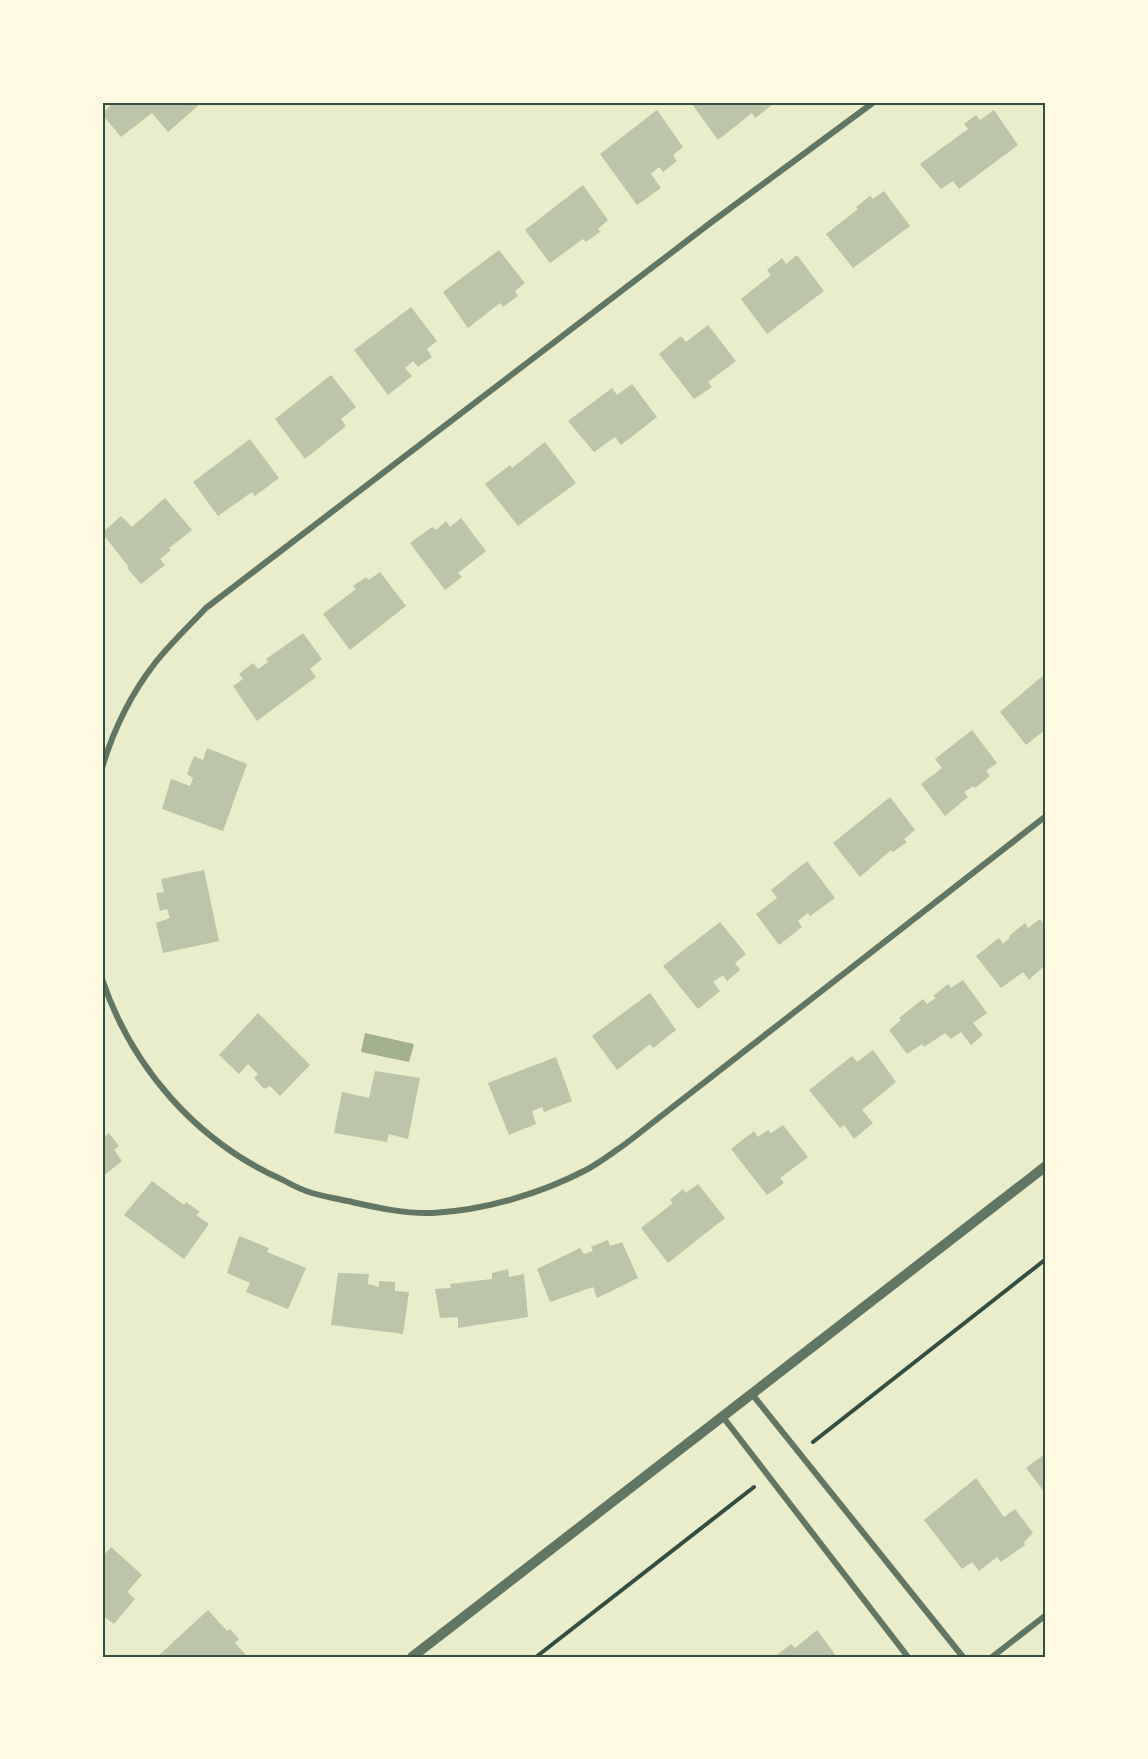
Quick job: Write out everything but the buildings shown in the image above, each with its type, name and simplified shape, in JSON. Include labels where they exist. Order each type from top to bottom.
[{"type":"street","points":[[102,768],[110,742],[130,701],[155,663],[206,608],[704,228],[874,102]]},
{"type":"street","points":[[102,979],[110,1004],[132,1045],[159,1085],[194,1123],[225,1149],[268,1174],[311,1193],[389,1210],[433,1212],[470,1208],[512,1199],[553,1185],[588,1169],[624,1145],[1046,816]]},
{"type":"street","points":[[412,1657],[1046,1166]]},
{"type":"street","points":[[752,1394],[963,1657]]},
{"type":"street","points":[[723,1418],[908,1657]]},
{"type":"street","points":[[992,1657],[1046,1615]]},
{"type":"shaded area","points":[[365,1033],[414,1044],[409,1062],[361,1052]]}]
